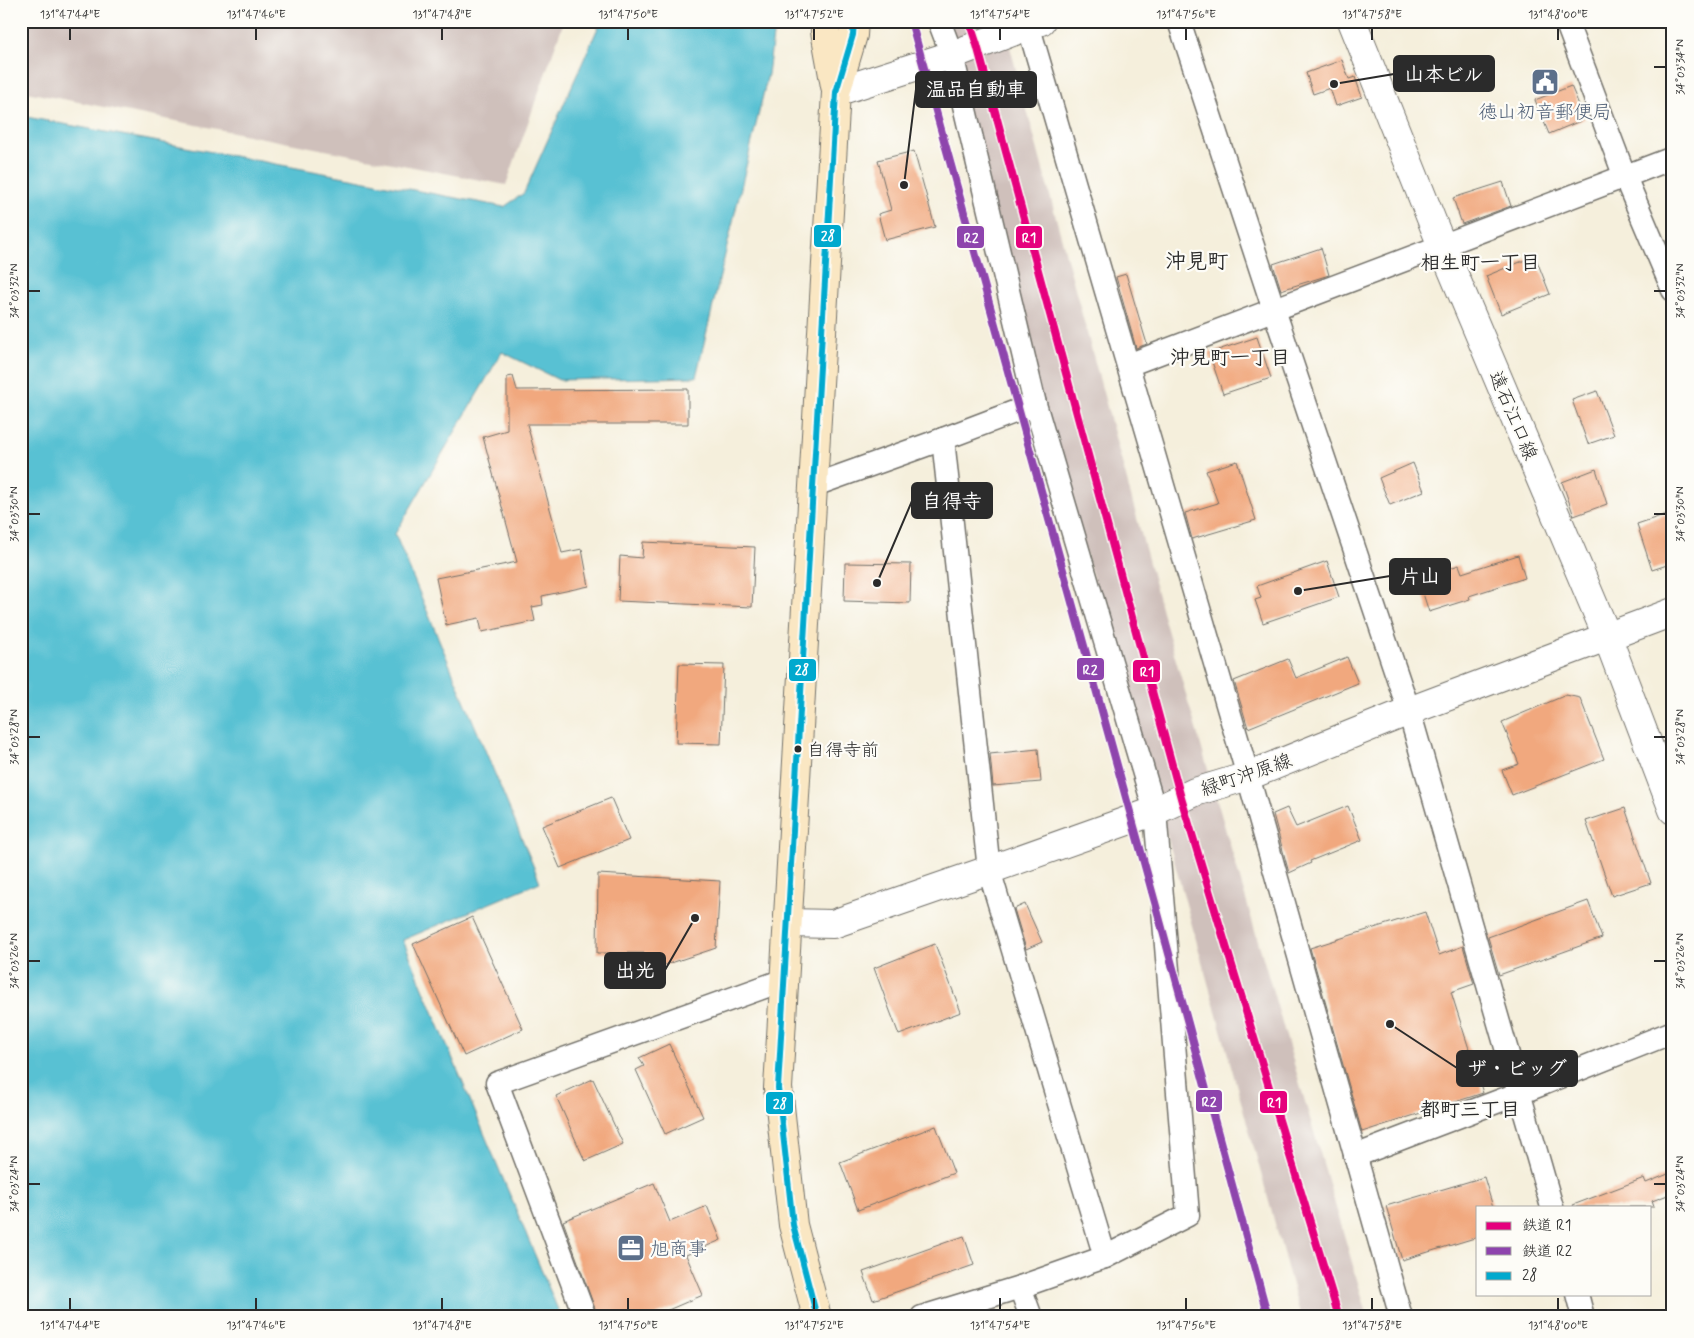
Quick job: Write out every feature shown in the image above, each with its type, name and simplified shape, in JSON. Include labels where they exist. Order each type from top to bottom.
[{"type":"main road","points":[[826,21],[825,31],[836,92]]},
{"type":"main road","points":[[817,1317],[793,1225],[778,1088],[836,92],[853,35],[854,21]]},
{"type":"street","points":[[922,1317],[1020,1287],[1105,1257],[1188,1215],[1155,810],[1035,404],[952,55],[939,21]]},
{"type":"street","points":[[1179,21],[1409,711],[1552,1206]]},
{"type":"street","name":"遠石江口線","points":[[1352,21],[1442,246],[1607,636],[1673,810]]},
{"type":"street","points":[[1566,21],[1625,177],[1673,290]]},
{"type":"street","points":[[836,92],[952,55],[1032,23],[1401,1317]]},
{"type":"street","points":[[1128,365],[1673,158]]},
{"type":"street","points":[[812,486],[1035,404]]},
{"type":"street","points":[[943,439],[989,870],[1105,1257]]},
{"type":"street","name":"緑町沖原線","points":[[787,923],[834,924],[989,870],[1155,810],[1195,792],[1248,776],[1409,711],[1673,612]]},
{"type":"street","points":[[585,1317],[497,1083],[784,980]]},
{"type":"street","points":[[1355,1156],[1673,1032]]},
{"type":"street","points":[[1020,1287],[1031,1317]]},
{"type":"street","points":[[1578,1296],[1583,1317]]},
{"type":"shaded area","points":[[21,21],[564,21],[506,185],[21,91]]},
{"type":"shaded area","points":[[931,21],[1003,21],[1166,626],[1368,1317],[1301,1317],[1144,753]]},
{"type":"water","points":[[601,21],[775,21],[768,74],[696,377],[559,380],[502,352],[395,534],[540,882],[403,940],[561,1317],[21,1317],[21,116],[504,207],[524,193]]},
{"type":"building","points":[[1342,60],[1349,79],[1355,77],[1362,97],[1336,106],[1330,88],[1313,94],[1306,73]]},
{"type":"building","points":[[1571,86],[1585,119],[1549,134],[1535,100]]},
{"type":"building","points":[[914,151],[935,227],[885,240],[878,214],[891,210],[878,160]]},
{"type":"building","points":[[1503,182],[1511,206],[1462,224],[1453,198]]},
{"type":"building","points":[[1321,248],[1329,275],[1281,290],[1273,264]]},
{"type":"building","points":[[1535,256],[1550,294],[1501,314],[1486,276]]},
{"type":"building","points":[[1126,274],[1147,344],[1136,348],[1116,277]]},
{"type":"building","points":[[1257,337],[1271,378],[1223,394],[1209,353]]},
{"type":"building","points":[[513,376],[517,390],[688,389],[688,424],[527,424],[562,553],[582,549],[589,586],[542,596],[543,605],[532,607],[535,621],[482,632],[479,618],[446,625],[436,578],[517,562],[483,437],[507,430],[507,377]]},
{"type":"building","points":[[1597,391],[1614,435],[1588,444],[1572,400]]},
{"type":"building","points":[[1237,461],[1256,520],[1192,539],[1185,513],[1218,503],[1206,471]]},
{"type":"building","points":[[1413,463],[1424,491],[1390,505],[1379,478]]},
{"type":"building","points":[[1596,469],[1607,504],[1574,516],[1562,482]]},
{"type":"building","points":[[1673,512],[1673,563],[1652,570],[1637,524]]},
{"type":"building","points":[[643,542],[755,547],[752,607],[618,601],[620,556],[642,558]]},
{"type":"building","points":[[1518,555],[1525,578],[1469,596],[1470,599],[1429,612],[1418,578],[1459,565],[1462,573]]},
{"type":"building","points":[[1327,561],[1339,597],[1263,623],[1255,600],[1261,598],[1257,586]]},
{"type":"building","points":[[845,563],[911,564],[910,603],[844,601]]},
{"type":"building","points":[[1347,657],[1358,683],[1248,728],[1234,681],[1288,659],[1296,678]]},
{"type":"building","points":[[679,664],[724,665],[721,744],[676,743]]},
{"type":"building","points":[[1566,695],[1580,698],[1604,759],[1512,795],[1502,770],[1519,764],[1502,722]]},
{"type":"building","points":[[1038,749],[1041,782],[993,786],[990,754]]},
{"type":"building","points":[[611,798],[629,840],[560,868],[542,826]]},
{"type":"building","points":[[1348,806],[1362,840],[1310,861],[1311,863],[1289,873],[1273,814],[1287,808],[1296,827]]},
{"type":"building","points":[[1625,808],[1651,883],[1612,896],[1586,821]]},
{"type":"building","points":[[598,874],[720,881],[716,948],[665,965],[644,965],[644,953],[597,953]]},
{"type":"building","points":[[1588,901],[1602,938],[1499,975],[1488,937]]},
{"type":"building","points":[[1025,904],[1042,942],[1026,949],[1014,909]]},
{"type":"building","points":[[1425,912],[1439,955],[1463,946],[1474,984],[1451,992],[1483,1093],[1362,1132],[1310,948]]},
{"type":"building","points":[[472,917],[523,1029],[464,1056],[413,944]]},
{"type":"building","points":[[935,944],[961,1012],[899,1035],[874,968]]},
{"type":"building","points":[[669,1044],[703,1117],[665,1134],[636,1070],[644,1066],[639,1058]]},
{"type":"building","points":[[593,1079],[623,1144],[585,1161],[556,1096]]},
{"type":"building","points":[[936,1126],[954,1173],[858,1210],[840,1162]]},
{"type":"building","points":[[1673,1172],[1673,1193],[1652,1201],[1654,1207],[1573,1205],[1644,1178],[1646,1183]]},
{"type":"building","points":[[1484,1177],[1493,1206],[1476,1206],[1476,1238],[1402,1260],[1386,1206]]},
{"type":"building","name":"旭商事","points":[[654,1183],[670,1222],[707,1206],[721,1240],[686,1255],[703,1295],[652,1317],[598,1317],[563,1221]]},
{"type":"building","points":[[964,1236],[974,1265],[873,1300],[863,1272]]},
{"type":"rail line","name":"R2","points":[[911,21],[1268,1317]]},
{"type":"rail line","name":"R1","points":[[969,21],[1181,798],[1339,1317]]},
{"type":"transit line","name":"28","points":[[817,1317],[793,1225],[778,1088],[836,92],[853,35],[854,21]]},
{"type":"place","name":"徳山初音郵便局","points":[[1545,82]]},
{"type":"place","name":"山本ビル","points":[[1334,84]]},
{"type":"place","name":"温品自動車","points":[[904,185]]},
{"type":"place","name":"自得寺","points":[[877,583]]},
{"type":"place","name":"片山","points":[[1298,591]]},
{"type":"place","name":"自得寺前","points":[[798,749]]},
{"type":"place","name":"出光","points":[[695,918]]},
{"type":"place","name":"ザ・ビッグ","points":[[1390,1024]]},
{"type":"place","name":"旭商事","points":[[631,1248]]},
{"type":"district","name":"沖見町","points":[[1197,261]]},
{"type":"district","name":"相生町一丁目","points":[[1480,262]]},
{"type":"district","name":"沖見町一丁目","points":[[1230,357]]},
{"type":"district","name":"都町三丁目","points":[[1470,1109]]}]
